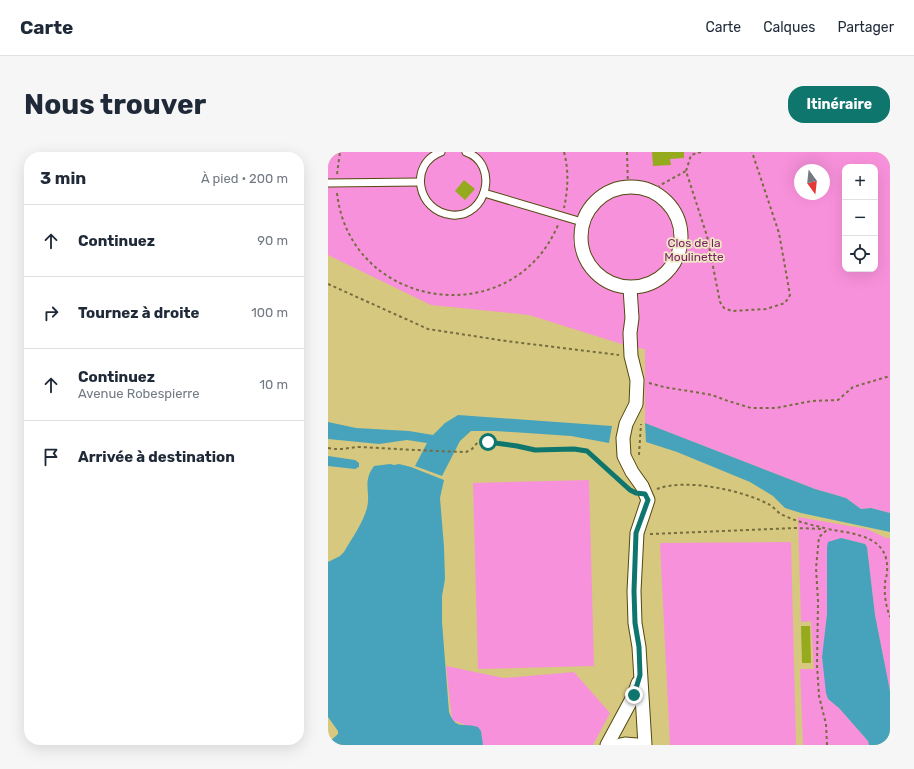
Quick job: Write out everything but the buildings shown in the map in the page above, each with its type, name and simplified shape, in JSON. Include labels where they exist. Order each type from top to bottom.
[{"type":"street","points":[[628,186],[640,187],[652,191],[666,200],[676,214],[681,229],[681,246],[676,262],[665,275],[651,284],[630,288],[619,286],[604,280],[591,269],[583,255],[580,238],[582,222],[589,208],[600,197],[613,190],[628,186]]},
{"type":"street","points":[[630,288],[632,318],[630,332],[631,356],[637,380],[636,404],[626,424],[623,438],[624,456],[632,472],[642,486],[650,492],[636,533],[634,591],[635,623],[639,647],[645,745]]},
{"type":"street","points":[[602,745],[634,695],[640,675]]},
{"type":"street","points":[[620,745],[637,745]]},
{"type":"lane","points":[[441,152],[428,161],[422,171],[420,182],[426,201],[434,209],[448,214],[463,214],[472,209],[480,202],[484,193],[486,181],[484,170],[478,160],[466,152]]},
{"type":"lane","points":[[328,183],[420,182]]},
{"type":"lane","points":[[484,193],[582,222]]},
{"type":"path","points":[[340,152],[336,183],[338,202],[343,220],[352,237],[367,258],[375,267],[408,287],[426,293],[445,296],[482,292],[500,285],[517,276],[532,264],[545,250],[555,233],[562,216],[568,190],[567,163],[564,152]]},
{"type":"path","points":[[627,152],[628,186]]},
{"type":"path","points":[[701,152],[691,155],[686,171],[707,236],[720,302],[724,308],[732,311],[766,309],[784,303],[790,295],[779,233],[752,152]]},
{"type":"path","points":[[652,191],[686,171]]},
{"type":"path","points":[[328,284],[428,330],[631,356]]},
{"type":"path","points":[[637,380],[664,387],[712,395],[728,402],[751,408],[776,408],[812,401],[838,400],[853,387],[890,376]]},
{"type":"path","points":[[328,448],[338,450],[359,447],[417,451],[466,452],[472,449],[478,442],[517,446],[535,450],[574,449],[587,451],[630,490],[636,493],[650,492],[667,487],[696,484],[729,491],[770,505],[780,514],[793,519],[828,529],[851,533],[879,544],[884,550],[887,564],[885,598],[890,617]]},
{"type":"path","points":[[636,533],[650,534],[796,528],[828,529]]},
{"type":"path","points":[[827,745],[826,724],[819,696],[817,665],[818,600],[816,568],[819,537],[828,529]]},
{"type":"green space","name":"Clos de la Moulinette","points":[[328,152],[890,152],[890,513],[871,508],[861,509],[846,498],[815,489],[645,423],[645,349],[631,347],[529,315],[431,305],[328,255]]},
{"type":"green space","points":[[589,480],[594,666],[478,669],[473,483]]},
{"type":"green space","points":[[798,517],[867,529],[886,538],[890,538],[890,691],[875,615],[867,547],[865,544],[841,538],[827,564],[827,614],[822,659],[828,699],[839,708],[868,741],[869,745],[803,745],[800,669],[814,669],[811,621],[801,622]]},
{"type":"green space","points":[[791,542],[796,745],[670,745],[660,543]]},
{"type":"green space","points":[[446,666],[504,678],[574,672],[610,713],[593,745],[482,745],[481,731],[452,720]]},
{"type":"water","points":[[458,415],[612,426],[609,443],[571,436],[471,431],[460,441],[442,476],[415,466],[427,443],[407,440],[379,444],[328,439],[328,422],[356,428],[409,431],[433,435],[445,423]]},
{"type":"water","points":[[645,423],[815,489],[846,498],[861,509],[871,508],[890,513],[890,532],[801,513],[785,508],[773,496],[750,482],[677,452],[646,442]]},
{"type":"water","points":[[328,456],[355,460],[359,463],[359,467],[355,469],[328,466]]},
{"type":"water","points":[[399,464],[411,467],[444,480],[440,498],[445,579],[442,596],[442,622],[449,712],[458,724],[478,727],[481,731],[483,745],[328,745],[328,743],[338,734],[338,731],[328,717],[328,562],[340,556],[344,552],[363,519],[368,502],[368,477],[370,472],[374,466]]},
{"type":"water","points":[[841,538],[865,544],[867,547],[875,615],[890,691],[890,745],[869,745],[868,741],[839,708],[828,699],[826,693],[822,657],[827,614],[827,547],[828,542]]},
{"type":"route","points":[[488,442],[535,450],[574,449],[587,451],[630,490],[636,493],[645,494],[648,500],[636,533],[634,591],[635,623],[639,647],[640,675],[634,695]]}]
